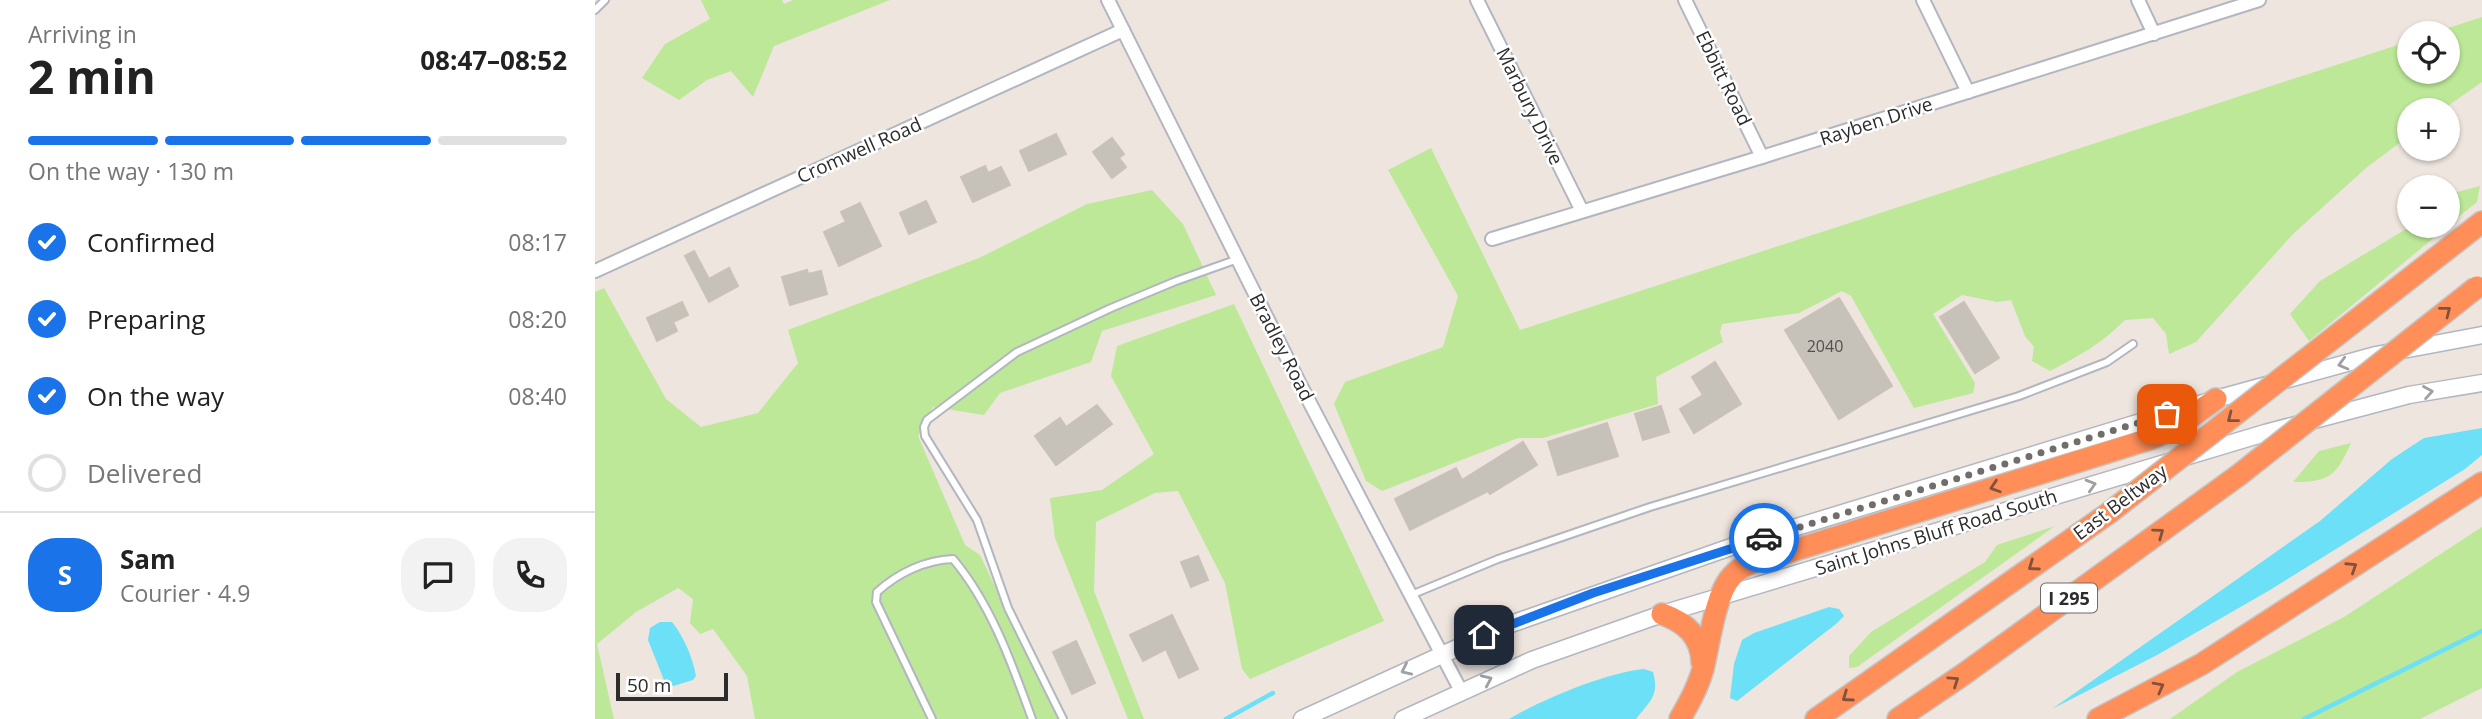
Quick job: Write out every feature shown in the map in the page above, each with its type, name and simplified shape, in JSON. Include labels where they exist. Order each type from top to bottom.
[{"type":"highway","name":"East Beltway","points":[[1816,719],[2109,513],[2482,222]]},
{"type":"highway","name":"I 295","points":[[1898,719],[2239,475],[2480,285]]},
{"type":"highway","points":[[1680,719],[1692,699],[1702,671],[1712,624],[1725,584],[1755,560],[1776,556],[2153,438],[2180,425],[2216,399]]},
{"type":"highway","points":[[2098,719],[2202,664],[2482,483]]},
{"type":"highway","points":[[1662,614],[1684,624],[1695,638],[1702,656],[1702,671]]},
{"type":"main road","points":[[1302,719],[1517,621],[1728,548],[2216,399],[2376,355],[2482,335]]},
{"type":"main road","name":"Saint Johns Bluff Road South","points":[[1403,719],[1532,660],[1662,614],[2266,433],[2409,395],[2482,383]]},
{"type":"street","name":"Bradley Road","points":[[1108,0],[1300,384],[1461,691]]},
{"type":"street","name":"Marbury Drive","points":[[1478,0],[1582,211]]},
{"type":"street","name":"Ebbitt Road","points":[[1685,0],[1762,157]]},
{"type":"street","points":[[1923,0],[1968,92]]},
{"type":"street","points":[[2138,0],[2154,34]]},
{"type":"street","name":"Rayben Drive","points":[[1492,239],[2259,0]]},
{"type":"street","name":"Cromwell Road","points":[[595,271],[1123,30]]},
{"type":"lane","points":[[595,10],[605,0]]},
{"type":"lane","points":[[1063,719],[1008,608],[977,520],[925,436],[924,427],[927,420],[1017,352],[1111,308],[1176,281],[1238,260]]},
{"type":"lane","points":[[1411,594],[1498,559],[1650,507],[2019,396],[2107,362],[2133,344]]},
{"type":"lane","points":[[932,719],[876,602],[877,592],[889,581],[918,566],[953,559],[972,582],[1014,670],[1032,719]]},
{"type":"green space","points":[[701,0],[782,0],[784,4],[793,0],[890,0],[774,46],[753,97],[731,71],[707,80],[679,100],[642,78],[665,44],[710,19]]},
{"type":"green space","points":[[2482,17],[2482,82],[2459,98],[2397,98],[2397,145],[2366,168],[2293,234],[2196,342],[2169,354],[2166,334],[2153,318],[2125,320],[2089,349],[2050,371],[2032,361],[2034,347],[2025,336],[2011,300],[1997,302],[1962,295],[1933,314],[1975,383],[1973,393],[1914,408],[1851,296],[1842,291],[1799,313],[1722,324],[1720,332],[1723,342],[1656,377],[1658,404],[1543,438],[1518,438],[1382,491],[1366,481],[1334,404],[1345,382],[1443,347],[1458,296],[1388,170],[1431,148],[1520,330],[2397,45],[2397,84],[2460,84],[2460,24]]},
{"type":"green space","points":[[2480,186],[2477,202],[2460,215],[2460,191]]},
{"type":"green space","points":[[1152,190],[1183,224],[1216,295],[1102,331],[1091,362],[1000,393],[984,415],[933,407],[918,436],[965,545],[980,555],[1058,719],[755,719],[747,676],[713,629],[700,634],[690,623],[693,599],[678,588],[636,612],[597,644],[614,719],[595,719],[595,292],[604,288],[666,399],[701,427],[758,413],[798,363],[788,330],[979,258],[1087,204]]},
{"type":"green space","points":[[2397,234],[2397,238],[2433,238],[2309,341],[2290,314],[2320,281]]},
{"type":"green space","points":[[1234,304],[1384,621],[1250,679],[1242,669],[1225,583],[1178,491],[1155,493],[1096,522],[1094,591],[1144,719],[1128,719],[1055,538],[1050,498],[1102,490],[1154,454],[1111,376],[1117,346]]},
{"type":"green space","points":[[2351,443],[2341,463],[2330,475],[2316,481],[2293,482],[2319,451]]},
{"type":"green space","points":[[2055,526],[1857,667],[1849,668],[1849,656],[1871,632],[1985,562],[1997,545]]},
{"type":"green space","points":[[2482,527],[2482,688],[2420,719],[2170,719],[2237,672],[2344,617]]},
{"type":"water","points":[[2482,428],[2482,455],[2465,469],[2270,590],[2157,655],[2052,709],[2320,521],[2392,459],[2424,438]]},
{"type":"water","points":[[1829,607],[1839,609],[1844,616],[1737,701],[1730,698],[1734,664],[1742,640],[1754,633]]},
{"type":"water","points":[[660,622],[672,622],[680,634],[696,676],[693,680],[670,687],[666,685],[648,640],[650,628]]},
{"type":"water","points":[[1644,669],[1653,672],[1655,687],[1652,698],[1636,719],[1509,719],[1575,688],[1628,671]]},
{"type":"building","points":[[1056,134],[1066,154],[1029,171],[1020,151]]},
{"type":"building","points":[[1112,138],[1124,154],[1119,158],[1126,167],[1112,178],[1093,152]]},
{"type":"building","points":[[985,166],[988,173],[1001,167],[1010,185],[973,202],[961,177]]},
{"type":"building","points":[[926,201],[936,222],[909,234],[900,213]]},
{"type":"building","points":[[860,203],[881,246],[839,266],[824,232],[846,222],[841,212]]},
{"type":"building","points":[[694,251],[709,279],[729,268],[738,286],[709,302],[685,256]]},
{"type":"building","points":[[807,270],[808,274],[821,271],[827,294],[790,305],[782,277]]},
{"type":"building","points":[[1839,298],[1892,386],[1839,419],[1785,330]]},
{"type":"building","points":[[682,302],[688,315],[673,322],[677,331],[657,341],[647,318]]},
{"type":"building","points":[[1964,302],[1999,358],[1975,373],[1940,317]]},
{"type":"building","points":[[1715,362],[1741,404],[1694,433],[1680,409],[1703,395],[1692,377]]},
{"type":"building","points":[[1097,405],[1112,424],[1056,465],[1035,436],[1060,418],[1066,427]]},
{"type":"building","points":[[1661,406],[1669,432],[1643,440],[1635,414]]},
{"type":"building","points":[[1607,423],[1618,456],[1558,475],[1548,442]]},
{"type":"building","points":[[1523,442],[1537,465],[1490,494],[1488,491],[1410,530],[1395,499],[1456,468],[1462,480]]},
{"type":"building","points":[[1198,556],[1208,580],[1191,587],[1181,562]]},
{"type":"building","points":[[1172,615],[1198,669],[1179,678],[1166,649],[1143,661],[1130,635]]},
{"type":"building","points":[[1076,641],[1095,683],[1072,694],[1053,652]]},
{"type":"waterway","points":[[2304,719],[2482,631]]},
{"type":"waterway","points":[[1226,719],[1273,693]]},
{"type":"way so far","points":[[1764,538],[2167,414]]},
{"type":"route","points":[[1484,635],[1593,593],[1764,538]]}]
